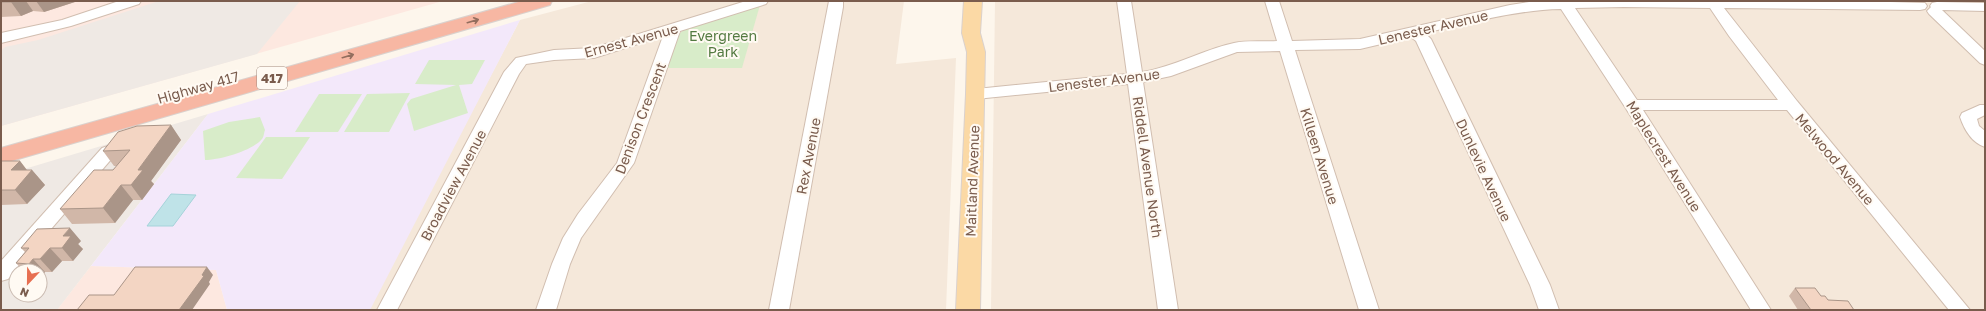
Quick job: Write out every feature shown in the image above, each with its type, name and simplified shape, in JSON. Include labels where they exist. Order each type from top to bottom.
[{"type":"highway","name":"Highway 417","points":[[1,143],[216,82],[487,1]]},
{"type":"highway","name":"417","points":[[1,156],[543,1]]},
{"type":"main road","name":"Maitland Avenue","points":[[973,1],[971,33],[976,52]]},
{"type":"main road","name":"Maitland Avenue","points":[[968,310],[976,94],[976,52],[981,32],[984,1]]},
{"type":"street","points":[[1,38],[66,22],[134,1]]},
{"type":"street","name":"Ernest Avenue","points":[[522,61],[554,54],[594,53],[761,1]]},
{"type":"street","name":"Rex Avenue","points":[[778,310],[836,1]]},
{"type":"street","name":"Riddell Avenue North","points":[[1124,1],[1168,310]]},
{"type":"street","name":"Killeen Avenue","points":[[1272,1],[1369,310]]},
{"type":"street","name":"Lenester Avenue","points":[[976,94],[1136,78],[1165,73],[1215,53],[1236,47],[1360,44],[1510,9],[1539,5],[1623,2],[1714,4],[1785,3],[1985,7]]},
{"type":"street","name":"Maplecrest Avenue","points":[[1565,4],[1632,105],[1761,310]]},
{"type":"street","name":"Melwood Avenue","points":[[1714,4],[1734,33],[1791,105],[1960,310]]},
{"type":"street","points":[[1928,5],[1985,60]]},
{"type":"street","name":"Denison Crescent","points":[[546,310],[571,239],[585,216],[616,180],[625,163],[673,29]]},
{"type":"street","name":"Dunlevie Avenue","points":[[1415,32],[1422,39],[1540,285],[1549,310]]},
{"type":"street","name":"Broadview Avenue","points":[[387,310],[512,72],[522,61]]},
{"type":"street","points":[[1632,105],[1791,105]]},
{"type":"street","points":[[1985,110],[1980,110],[1968,117],[1972,128],[1985,141]]},
{"type":"street","points":[[1,274],[108,152]]},
{"type":"shaded area","points":[[1,1],[443,1],[1,126]]},
{"type":"shaded area","points":[[159,1],[300,1],[257,54],[1,126],[1,51],[5,47],[38,40]]},
{"type":"shaded area","points":[[592,1],[904,1],[896,64],[956,58],[946,310],[368,310],[520,20]]},
{"type":"shaded area","points":[[995,1],[1985,1],[1985,310],[991,310]]},
{"type":"shaded area","points":[[520,20],[370,310],[227,310],[216,270],[91,266],[208,114]]},
{"type":"shaded area","points":[[208,114],[57,310],[1,310],[1,176]]},
{"type":"shaded area","points":[[91,266],[216,270],[227,310],[57,310]]},
{"type":"green space","name":"Evergreen Park","points":[[760,5],[742,68],[667,68],[680,33],[684,30]]},
{"type":"green space","points":[[429,60],[485,60],[472,84],[459,85],[468,113],[414,131],[407,104],[411,99],[456,85],[415,84]]},
{"type":"green space","points":[[410,93],[389,132],[344,132],[367,94]]},
{"type":"green space","points":[[319,94],[362,94],[338,132],[295,132]]},
{"type":"green space","points":[[260,117],[265,130],[263,138],[257,143],[244,151],[235,154],[205,160],[203,131],[229,122]]},
{"type":"green space","points":[[266,137],[310,137],[282,179],[236,178]]},
{"type":"water","points":[[171,194],[196,195],[173,226],[147,226]]},
{"type":"building","points":[[1,1],[13,1],[1,2]]},
{"type":"building","points":[[171,125],[138,170],[143,170],[131,185],[121,185],[103,208],[60,209],[94,170],[113,170],[130,150],[103,151],[118,132],[137,126]]},
{"type":"building","points":[[1,161],[20,161],[11,170],[32,170],[15,190],[1,190]]},
{"type":"building","points":[[70,228],[63,236],[71,236],[62,248],[50,248],[40,259],[33,259],[30,263],[16,263],[29,248],[21,248],[37,229]]},
{"type":"building","points":[[135,267],[207,267],[202,275],[204,276],[179,310],[77,310],[89,295],[114,295]]},
{"type":"building","points":[[1795,288],[1815,288],[1821,296],[1825,296],[1828,300],[1848,301],[1854,310],[1811,310]]}]
